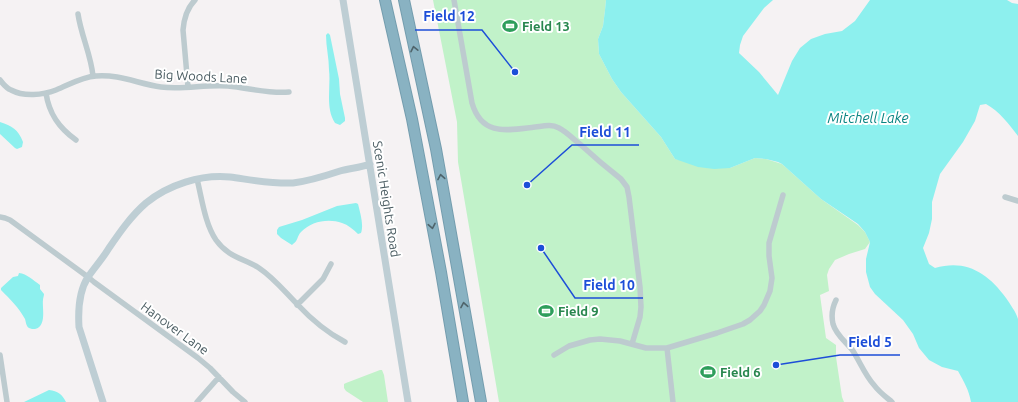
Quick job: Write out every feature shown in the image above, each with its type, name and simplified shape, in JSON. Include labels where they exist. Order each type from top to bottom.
[{"type":"highway","points":[[380,0],[391,46],[412,119]]},
{"type":"highway","points":[[385,0],[412,119],[441,272],[461,402]]},
{"type":"highway","points":[[404,0],[436,149],[481,402]]},
{"type":"highway","points":[[470,343],[480,375],[485,402]]},
{"type":"street","points":[[188,87],[184,22],[189,7],[195,0]]},
{"type":"street","name":"Scenic Heights Road","points":[[343,0],[408,402]]},
{"type":"street","points":[[454,0],[472,103],[475,113],[482,122],[491,128],[501,130],[544,126],[557,127],[568,134],[621,179],[626,187],[629,197],[634,235],[641,307],[640,317],[632,344]]},
{"type":"street","points":[[78,14],[80,27],[91,61],[93,76]]},
{"type":"street","name":"Big Woods Lane","points":[[0,80],[10,90],[27,94],[46,93],[93,76],[109,76],[172,88],[228,86],[274,92],[289,92]]},
{"type":"street","points":[[46,93],[49,109],[54,118],[68,134],[76,140]]},
{"type":"street","points":[[103,402],[79,327],[78,316],[81,294],[88,277],[126,224],[146,203],[170,188],[208,177],[229,177],[264,182],[295,183],[370,164]]},
{"type":"street","points":[[197,179],[211,232],[224,249],[267,274],[307,314],[345,342]]},
{"type":"street","points":[[554,355],[569,346],[590,340],[609,339],[646,348],[667,348],[718,333],[750,320],[760,311],[767,299],[771,285],[772,272],[769,256],[769,243],[783,195]]},
{"type":"street","points":[[1006,197],[1018,201]]},
{"type":"street","name":"Hanover Lane","points":[[0,217],[10,220],[198,358],[245,402]]},
{"type":"street","points":[[297,305],[323,279],[330,264]]},
{"type":"street","points":[[836,300],[832,316],[833,325],[853,352],[873,384],[892,402]]},
{"type":"street","points":[[667,348],[673,402]]},
{"type":"street","points":[[0,355],[7,402]]},
{"type":"street","points":[[196,402],[219,377]]},
{"type":"green space","points":[[433,0],[606,0],[603,26],[598,39],[599,54],[612,79],[621,92],[661,137],[675,159],[730,168],[755,158],[766,159],[782,164],[821,199],[858,225],[865,232],[870,242],[865,249],[835,260],[827,275],[829,291],[820,295],[826,338],[836,345],[836,357],[844,402],[499,402],[458,162],[457,122]]},
{"type":"green space","points":[[382,370],[384,375],[388,402],[363,402],[346,391],[344,388],[344,384],[346,383]]},
{"type":"water","name":"Mitchell Lake","points":[[606,0],[773,0],[764,8],[743,36],[739,53],[759,72],[778,95],[792,61],[800,48],[811,39],[825,34],[842,31],[855,21],[870,0],[1007,0],[1018,4],[1018,136],[995,110],[986,104],[980,105],[975,121],[963,142],[940,174],[932,202],[932,219],[929,233],[923,248],[929,264],[935,268],[957,265],[975,270],[984,275],[999,289],[1013,308],[1018,319],[1018,402],[971,402],[968,390],[958,371],[942,367],[929,360],[919,348],[913,334],[903,320],[875,294],[870,287],[866,272],[866,259],[870,242],[865,232],[858,224],[821,199],[782,164],[766,159],[755,158],[730,168],[714,169],[698,167],[675,159],[661,137],[621,92],[612,79],[599,54],[598,39],[603,26]]},
{"type":"water","points":[[328,33],[330,35],[339,79],[340,94],[345,118],[345,121],[340,125],[335,123],[329,104],[329,61],[326,44],[326,35]]},
{"type":"water","points":[[0,122],[17,131],[23,142],[22,147],[17,149],[15,148],[0,134]]},
{"type":"water","points":[[358,204],[361,218],[361,233],[358,234],[350,227],[342,223],[326,221],[315,223],[305,228],[292,245],[277,234],[279,227],[302,220],[337,206]]},
{"type":"water","points":[[19,273],[27,276],[40,285],[40,289],[44,294],[43,321],[39,327],[35,329],[30,329],[28,327],[20,311],[1,290],[1,288],[13,277],[18,276]]},
{"type":"water","points":[[49,390],[59,393],[66,402],[24,402]]},
{"type":"place","name":"Field 13","points":[[510,26]]},
{"type":"place","name":"Field 12","points":[[515,72]]},
{"type":"place","name":"Field 11","points":[[527,185]]},
{"type":"place","name":"Field 10","points":[[541,248]]},
{"type":"place","name":"Field 9","points":[[546,311]]},
{"type":"place","name":"Field 5","points":[[776,365]]},
{"type":"place","name":"Field 6","points":[[708,372]]}]
